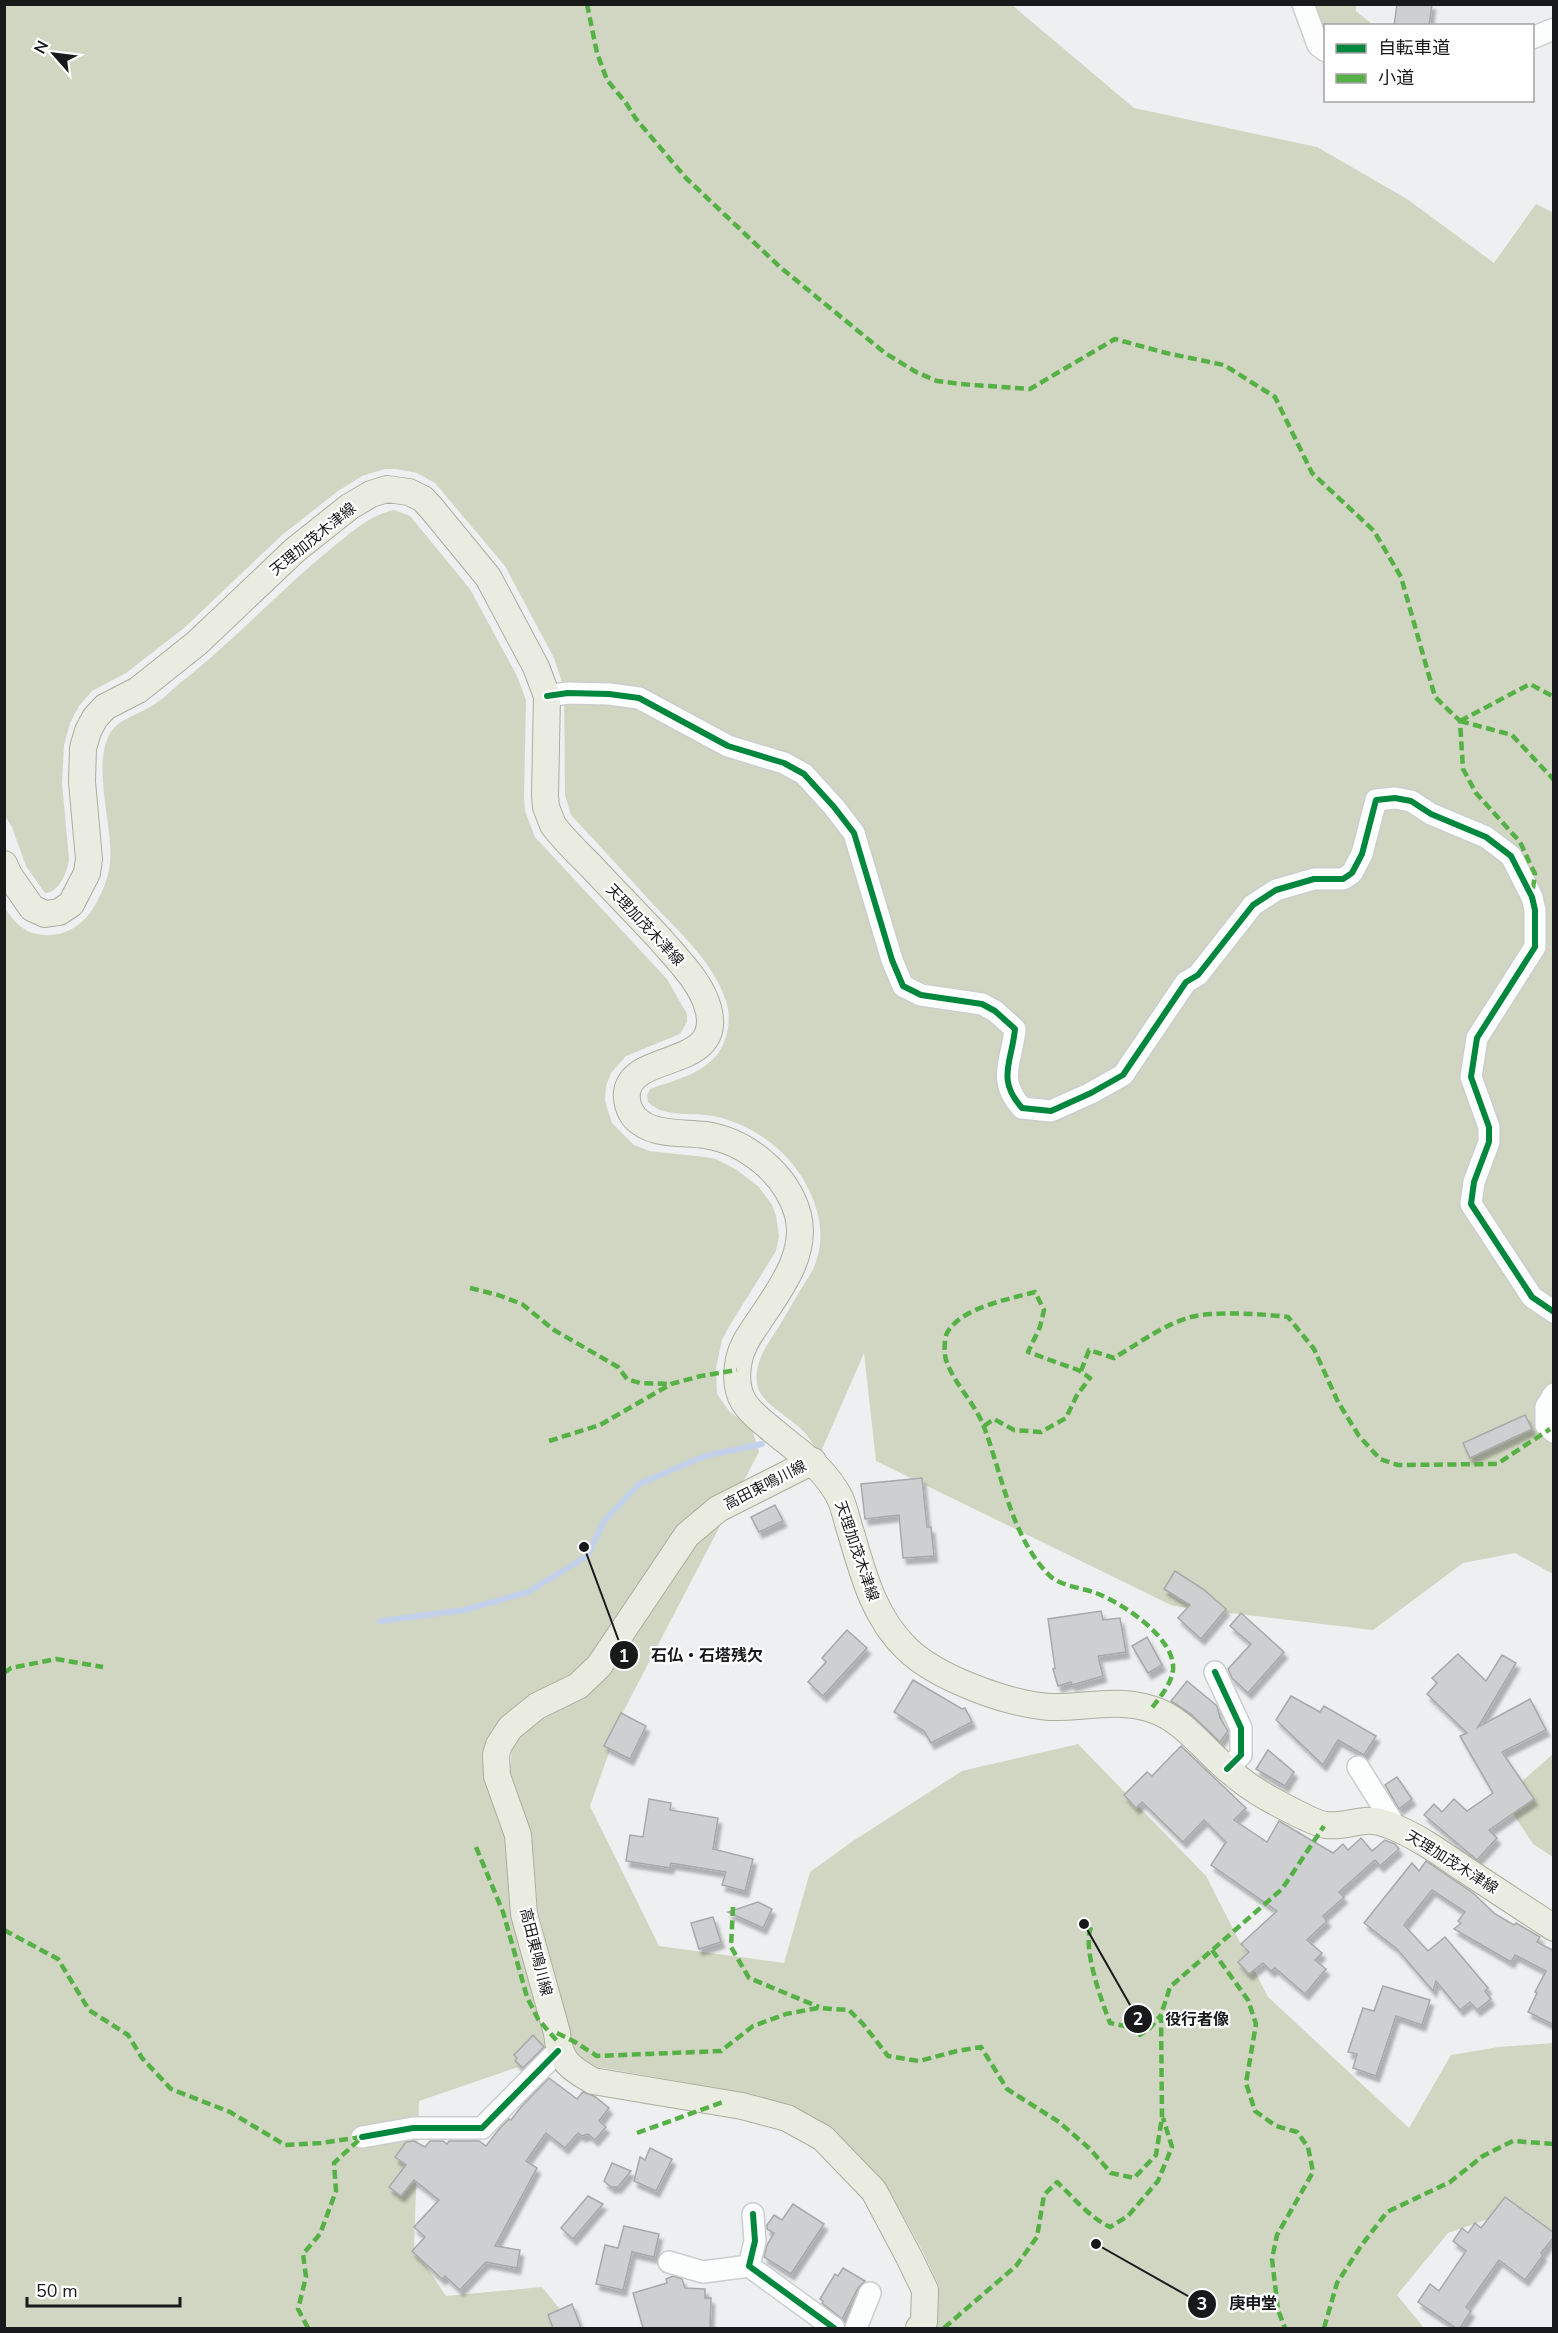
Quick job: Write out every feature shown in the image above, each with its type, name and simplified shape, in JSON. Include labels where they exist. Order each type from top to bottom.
[{"type":"main road","name":"天理加茂木津線","points":[[4,864],[32,909],[45,914],[65,909],[87,873],[89,859],[82,782],[83,748],[95,718],[105,707],[138,690],[197,643],[295,550],[349,507],[379,490],[395,488],[423,499],[488,578],[536,667],[547,696],[545,796],[546,807],[554,825],[684,966],[708,1008],[706,1035],[692,1051],[644,1070],[634,1077],[627,1091],[631,1112],[645,1126],[655,1130],[724,1139],[748,1152],[774,1173],[791,1196],[796,1210],[800,1236],[796,1259],[745,1342],[738,1361],[737,1379],[741,1400],[755,1417],[813,1461],[824,1473],[841,1500],[865,1579],[882,1619],[907,1649],[940,1673],[990,1694],[1047,1707],[1119,1703],[1151,1708],[1178,1723],[1227,1769],[1265,1797],[1324,1826],[1373,1819],[1397,1828],[1428,1844],[1554,1928]]},
{"type":"main road","name":"高田東鳴川線","points":[[558,2051],[556,2033],[525,1914],[518,1835],[497,1776],[499,1745],[510,1728],[537,1706],[578,1686],[599,1666],[687,1535],[718,1509],[813,1461]]},
{"type":"main road","points":[[558,2051],[575,2071],[593,2081],[742,2106],[787,2118],[823,2138],[874,2191],[909,2256],[925,2290],[924,2322],[920,2328]]},
{"type":"street","points":[[1303,4],[1318,45],[1324,50]]},
{"type":"street","points":[[1534,38],[1554,29]]},
{"type":"street","points":[[547,696],[568,693],[609,693],[639,698],[728,746],[784,763],[804,774],[854,833],[892,960],[903,986],[921,995],[981,1004],[995,1011],[1015,1029],[1014,1045],[1006,1072],[1008,1088],[1022,1108],[1051,1111],[1123,1075],[1186,982],[1198,975],[1253,904],[1276,890],[1314,879],[1343,879],[1352,873],[1362,854],[1376,800],[1395,798],[1411,801],[1431,814],[1486,837],[1511,856],[1532,897],[1535,910],[1535,946],[1477,1038],[1472,1077],[1489,1126],[1489,1142],[1474,1182],[1472,1204],[1532,1297],[1554,1312]]},
{"type":"street","points":[[1554,1394],[1546,1407],[1546,1425],[1554,1432]]},
{"type":"street","points":[[1215,1672],[1241,1728],[1241,1755],[1227,1769]]},
{"type":"street","points":[[1358,1767],[1397,1828]]},
{"type":"street","points":[[362,2137],[413,2128],[482,2128],[558,2051]]},
{"type":"street","points":[[749,2266],[755,2241],[753,2214]]},
{"type":"street","points":[[669,2262],[703,2271],[749,2266],[834,2328]]},
{"type":"street","points":[[856,2328],[870,2293]]},
{"type":"green space","points":[[5,5],[1012,5],[1134,108],[1317,147],[1407,199],[1494,263],[1536,204],[1554,213],[1553,1574],[1515,1553],[1463,1563],[1373,1630],[1173,1606],[876,1461],[864,1353],[820,1454],[799,1427],[766,1400],[758,1388],[757,1381],[762,1355],[811,1274],[819,1253],[820,1225],[812,1197],[799,1172],[790,1161],[774,1145],[755,1132],[724,1118],[678,1114],[654,1107],[648,1102],[647,1095],[650,1089],[693,1073],[715,1057],[728,1030],[729,1015],[726,1001],[713,973],[694,948],[571,815],[565,795],[564,688],[554,658],[505,566],[435,483],[417,473],[385,469],[362,476],[338,491],[282,535],[184,628],[126,673],[92,691],[79,706],[70,723],[64,745],[62,783],[68,864],[65,875],[55,889],[45,893],[26,866],[12,827],[5,816]]},
{"type":"green space","points":[[1309,5],[1356,5],[1356,11],[1372,24],[1324,24],[1324,42]]},
{"type":"green space","points":[[394,510],[410,516],[470,589],[517,676],[526,700],[525,811],[535,837],[667,979],[687,1014],[687,1022],[680,1034],[626,1056],[611,1073],[606,1086],[605,1101],[612,1123],[634,1145],[649,1151],[716,1159],[737,1170],[759,1187],[772,1205],[779,1236],[776,1251],[722,1340],[716,1368],[717,1394],[730,1412],[752,1429],[759,1452],[742,1484],[590,1658],[571,1676],[501,1719],[493,1729],[484,1753],[485,1778],[506,1838],[545,2036],[547,2057],[419,2101],[414,2248],[446,2296],[542,2287],[575,2328],[5,2328],[4,907],[25,929],[43,935],[63,933],[86,918],[103,889],[110,863],[103,758],[106,742],[113,729],[120,722],[165,697],[313,563],[354,530],[385,512]]},
{"type":"green space","points":[[721,1524],[624,1710],[590,1806],[659,1946],[784,1963],[810,1872],[853,1841],[962,1771],[1078,1744],[1206,1876],[1268,1997],[1409,2128],[1451,2055],[1499,2047],[1553,2043],[1553,2242],[1544,2233],[1497,2216],[1448,2233],[1397,2295],[1424,2328],[936,2328],[939,2287],[922,2250],[885,2183],[831,2127],[792,2105],[745,2093],[598,2067],[581,2057],[573,2044],[538,1911],[531,1832],[510,1772],[512,1750],[520,1737],[544,1718],[585,1697],[609,1675],[697,1544]]},
{"type":"green space","points":[[1553,1754],[1553,1857],[1533,1844],[1503,1798]]},
{"type":"building","points":[[1397,4],[1432,4],[1429,24],[1394,24]]},
{"type":"building","points":[[1525,1415],[1532,1429],[1470,1458],[1463,1443]]},
{"type":"building","points":[[922,1478],[927,1527],[931,1527],[934,1556],[903,1558],[899,1515],[865,1519],[861,1484]]},
{"type":"building","points":[[775,1505],[783,1521],[759,1532],[751,1517]]},
{"type":"building","points":[[1175,1571],[1203,1589],[1226,1609],[1201,1639],[1178,1618],[1190,1605],[1164,1589]]},
{"type":"building","points":[[1101,1611],[1103,1620],[1120,1618],[1126,1652],[1098,1656],[1103,1676],[1072,1685],[1071,1682],[1058,1686],[1053,1669],[1055,1668],[1048,1619]]},
{"type":"building","points":[[1241,1613],[1284,1652],[1248,1693],[1232,1678],[1228,1669],[1251,1644],[1230,1626]]},
{"type":"building","points":[[847,1630],[867,1648],[823,1696],[808,1682],[826,1662],[822,1658]]},
{"type":"building","points":[[1147,1637],[1162,1665],[1148,1673],[1132,1646]]},
{"type":"building","points":[[1458,1654],[1486,1681],[1502,1655],[1516,1663],[1478,1727],[1530,1699],[1546,1730],[1502,1752],[1534,1799],[1489,1830],[1497,1838],[1477,1860],[1424,1815],[1434,1804],[1442,1812],[1454,1799],[1467,1811],[1493,1793],[1460,1736],[1467,1733],[1427,1694],[1437,1683],[1432,1678]]},
{"type":"building","points":[[913,1680],[962,1709],[965,1708],[972,1722],[931,1743],[924,1731],[894,1712]]},
{"type":"building","points":[[1187,1681],[1217,1706],[1220,1718],[1228,1731],[1220,1742],[1191,1714],[1171,1701]]},
{"type":"building","points":[[1291,1696],[1320,1712],[1324,1706],[1376,1736],[1364,1755],[1338,1740],[1323,1765],[1276,1720]]},
{"type":"building","points":[[621,1713],[646,1726],[630,1759],[604,1746]]},
{"type":"building","points":[[1181,1746],[1246,1808],[1234,1820],[1267,1842],[1279,1821],[1333,1853],[1343,1844],[1348,1850],[1361,1838],[1372,1851],[1385,1840],[1395,1844],[1399,1849],[1380,1866],[1375,1860],[1339,1892],[1344,1897],[1323,1916],[1327,1921],[1307,1940],[1322,1953],[1315,1960],[1326,1969],[1305,1994],[1275,1968],[1271,1971],[1263,1963],[1249,1974],[1238,1962],[1249,1952],[1241,1944],[1277,1911],[1211,1865],[1226,1842],[1204,1820],[1183,1842],[1142,1802],[1136,1808],[1124,1795],[1147,1772],[1152,1776]]},
{"type":"building","points":[[1268,1750],[1294,1772],[1285,1786],[1256,1769]]},
{"type":"building","points":[[1397,1777],[1412,1799],[1399,1809],[1385,1785]]},
{"type":"building","points":[[649,1799],[671,1803],[670,1810],[718,1818],[713,1849],[753,1859],[745,1891],[722,1885],[726,1872],[671,1863],[670,1868],[626,1861],[630,1835],[643,1837]]},
{"type":"building","points":[[1426,1861],[1473,1893],[1495,1914],[1540,1937],[1537,1942],[1554,1951],[1554,2025],[1528,2012],[1546,1971],[1515,1955],[1511,1962],[1454,1929],[1461,1923],[1458,1921],[1465,1912],[1432,1890],[1404,1925],[1428,1951],[1445,1937],[1488,1988],[1485,1991],[1491,1999],[1477,2010],[1470,2002],[1460,2010],[1436,1981],[1433,1991],[1397,1949],[1364,1923],[1412,1863],[1419,1871]]},
{"type":"building","points":[[758,1902],[772,1909],[763,1928],[728,1912]]},
{"type":"building","points":[[713,1917],[721,1942],[699,1949],[691,1923]]},
{"type":"building","points":[[1383,1986],[1430,2000],[1422,2025],[1396,2016],[1376,2076],[1353,2068],[1357,2054],[1348,2052],[1363,2008],[1374,2011]]},
{"type":"building","points":[[533,2035],[544,2047],[523,2068],[515,2061],[517,2058],[514,2055]]},
{"type":"building","points":[[549,2078],[577,2099],[583,2092],[594,2096],[609,2108],[599,2121],[606,2127],[595,2140],[588,2134],[582,2136],[578,2133],[565,2148],[546,2133],[526,2161],[537,2168],[495,2246],[520,2250],[517,2268],[486,2262],[460,2290],[445,2276],[442,2279],[412,2251],[425,2237],[414,2227],[439,2200],[414,2180],[401,2196],[389,2187],[406,2165],[395,2157],[406,2142],[414,2141],[425,2147],[430,2141],[443,2141],[447,2144],[449,2141],[479,2141],[486,2146],[500,2128],[509,2119],[511,2120]]},
{"type":"building","points":[[650,2148],[672,2159],[656,2191],[634,2181],[640,2157],[645,2160]]},
{"type":"building","points":[[612,2163],[631,2171],[618,2187],[611,2187],[604,2181]]},
{"type":"building","points":[[588,2196],[603,2204],[573,2239],[561,2228]]},
{"type":"building","points":[[1505,2197],[1554,2233],[1554,2237],[1541,2253],[1543,2255],[1525,2280],[1499,2260],[1466,2307],[1471,2311],[1460,2328],[1456,2328],[1418,2302],[1430,2284],[1439,2291],[1466,2251],[1453,2241],[1462,2228],[1468,2233],[1475,2223],[1481,2228]]},
{"type":"building","points":[[793,2204],[824,2224],[791,2274],[764,2257],[767,2245],[774,2233],[767,2229],[767,2225],[774,2215],[782,2220]]},
{"type":"building","points":[[624,2226],[659,2234],[654,2257],[632,2252],[623,2290],[596,2284],[605,2245],[618,2248]]},
{"type":"building","points":[[843,2268],[865,2281],[858,2288],[842,2319],[820,2299],[835,2274],[838,2276]]},
{"type":"building","points":[[673,2276],[682,2279],[685,2288],[705,2289],[705,2298],[711,2298],[710,2328],[643,2328],[633,2293],[667,2283],[666,2279]]},
{"type":"building","points":[[572,2304],[581,2328],[553,2328],[548,2315]]},
{"type":"waterway","points":[[380,1621],[464,1610],[528,1592],[587,1556],[604,1521],[639,1484],[705,1456],[762,1444]]},
{"type":"marked path","points":[[587,4],[597,53],[607,80],[636,119],[686,178],[780,267],[885,353],[916,372],[937,381],[1030,389],[1115,339],[1224,365],[1275,397],[1312,473],[1374,531],[1401,577],[1435,697],[1460,721],[1463,769],[1476,793],[1520,842],[1535,874],[1532,895]]},
{"type":"marked path","points":[[1460,721],[1530,684],[1554,697]]},
{"type":"marked path","points":[[1460,721],[1512,735],[1554,780]]},
{"type":"marked path","points":[[470,1288],[522,1304],[554,1330],[618,1367],[627,1379],[640,1383],[671,1384]]},
{"type":"marked path","points":[[984,1426],[994,1419],[1014,1430],[1041,1432],[1066,1418],[1077,1395],[1090,1378],[1078,1370],[1028,1352],[1040,1327],[1044,1310],[1035,1292],[986,1306],[953,1324],[945,1339],[946,1360],[980,1418],[1017,1525],[1037,1560],[1055,1579],[1096,1593],[1133,1613],[1157,1634],[1166,1646],[1172,1658],[1172,1675],[1165,1691],[1151,1709]]},
{"type":"marked path","points":[[1081,1371],[1089,1350],[1114,1358],[1161,1330],[1191,1317],[1225,1314],[1288,1317],[1314,1349],[1338,1402],[1359,1436],[1380,1459],[1398,1465],[1497,1464],[1550,1429]]},
{"type":"marked path","points":[[549,1441],[600,1425],[671,1384],[737,1370]]},
{"type":"marked path","points":[[4,1673],[11,1668],[56,1659],[103,1667]]},
{"type":"marked path","points":[[557,2033],[597,2056],[721,2051],[753,2026],[786,2014],[818,2008],[849,2010],[888,2056],[919,2061],[981,2047],[1007,2089],[1059,2122],[1090,2149],[1111,2173],[1134,2178],[1156,2155],[1162,2117],[1161,2015],[1170,1987],[1282,1889],[1324,1826]]},
{"type":"marked path","points":[[476,1847],[503,1912],[527,1997],[538,2019],[557,2041]]},
{"type":"marked path","points":[[733,1907],[731,1947],[749,1978],[819,2007]]},
{"type":"marked path","points":[[1091,1927],[1089,1936],[1091,1961],[1110,2023],[1125,2026],[1137,2024],[1140,2035],[1150,2028],[1161,2015]]},
{"type":"marked path","points":[[4,1930],[58,1959],[89,2010],[128,2035],[142,2058],[171,2089],[230,2112],[285,2145],[362,2137]]},
{"type":"marked path","points":[[1212,1950],[1248,2000],[1256,2024],[1246,2083],[1255,2111],[1276,2126],[1297,2132],[1308,2147],[1313,2172],[1277,2235],[1272,2259],[1278,2310],[1285,2328]]},
{"type":"marked path","points":[[637,2133],[723,2102]]},
{"type":"marked path","points":[[944,2328],[1016,2266],[1037,2237],[1044,2195],[1057,2182],[1088,2213],[1110,2227],[1128,2216],[1158,2181],[1172,2147],[1163,2118]]},
{"type":"marked path","points":[[308,2328],[298,2309],[306,2277],[303,2254],[320,2234],[336,2191],[334,2163],[362,2137]]},
{"type":"marked path","points":[[1324,2328],[1337,2283],[1387,2212],[1450,2182],[1483,2156],[1513,2141],[1554,2144]]},
{"type":"cycle path","points":[[547,696],[568,693],[609,694],[639,698],[728,746],[784,763],[804,774],[854,833],[892,960],[903,986],[921,995],[982,1004],[995,1011],[1015,1029],[1008,1079],[1014,1098],[1022,1108],[1051,1111],[1123,1075],[1186,982],[1198,975],[1253,905],[1276,890],[1314,879],[1343,879],[1352,873],[1362,854],[1376,800],[1395,798],[1411,801],[1431,814],[1486,837],[1511,856],[1532,897],[1535,910],[1535,947],[1477,1038],[1471,1077],[1489,1127],[1489,1142],[1474,1182],[1471,1204],[1532,1297],[1554,1312]]},
{"type":"cycle path","points":[[1215,1672],[1241,1728],[1241,1755],[1227,1769]]},
{"type":"cycle path","points":[[362,2137],[413,2128],[482,2128],[558,2051]]},
{"type":"cycle path","points":[[753,2214],[755,2241],[749,2266],[834,2328]]},
{"type":"place","name":"石仏・石塔残欠","points":[[584,1547]]},
{"type":"place","name":"役行者像","points":[[1084,1924]]},
{"type":"place","name":"庚申堂","points":[[1096,2244]]}]
